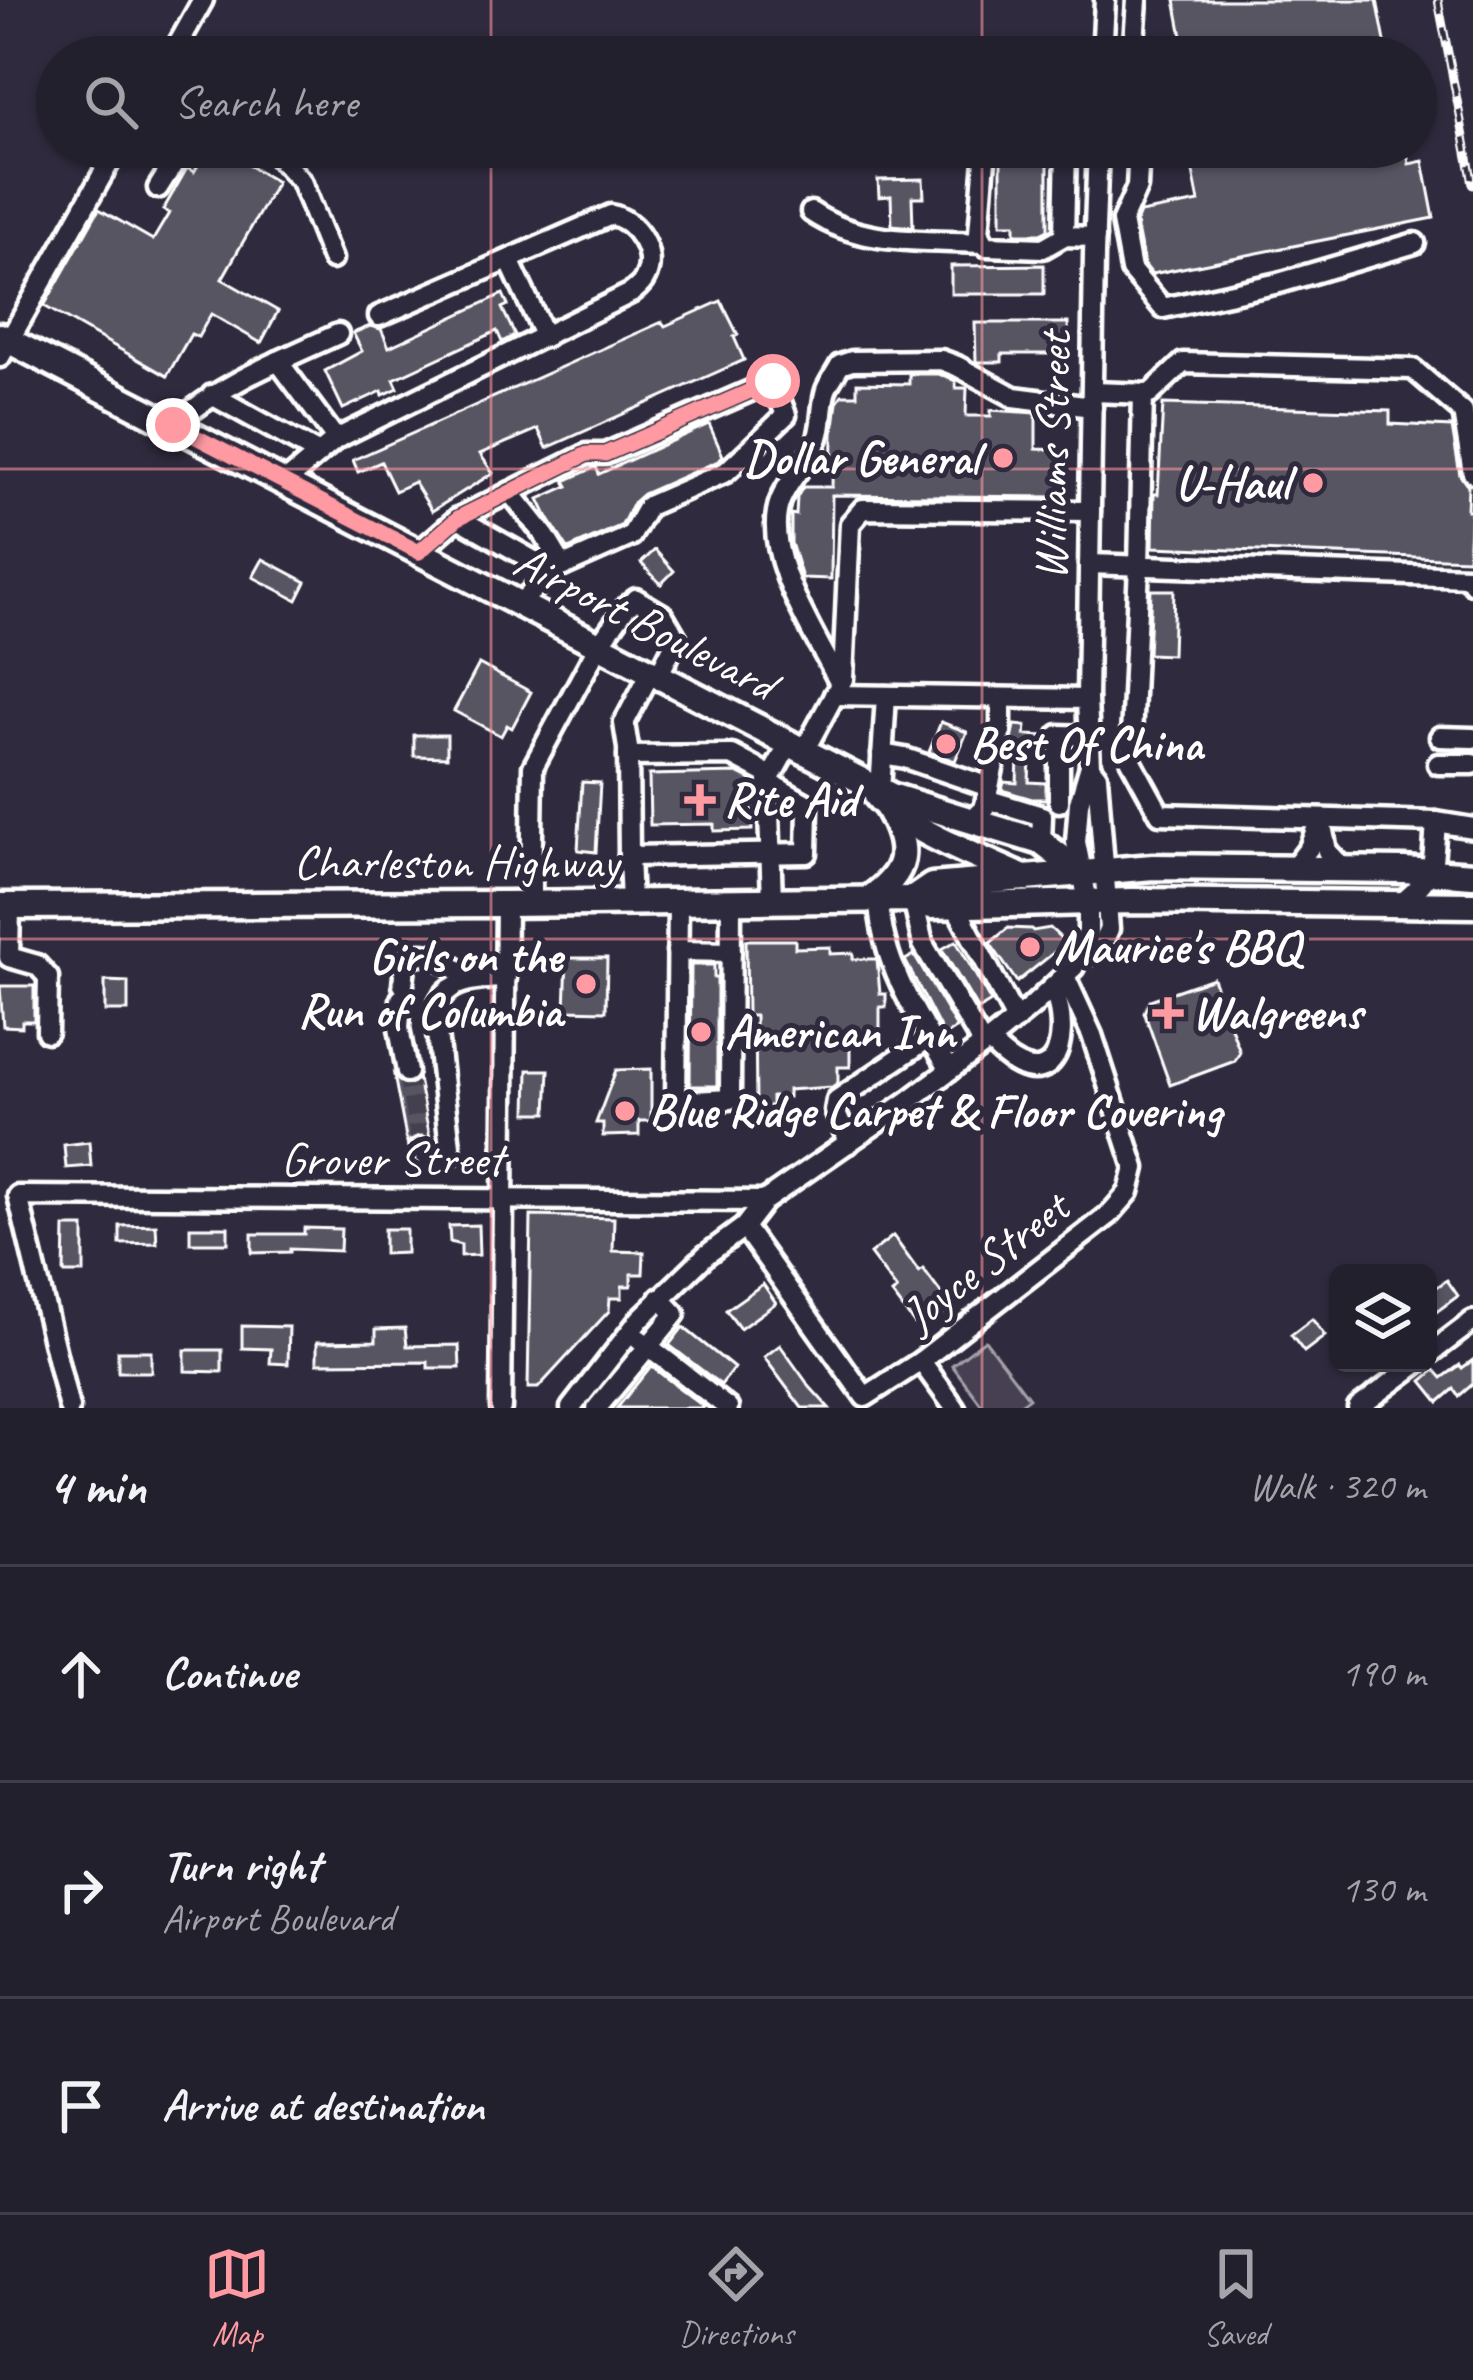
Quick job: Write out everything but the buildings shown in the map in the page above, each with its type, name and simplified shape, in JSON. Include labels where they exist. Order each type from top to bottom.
[{"type":"main road","name":"Airport Boulevard","points":[[3,344],[173,425],[797,748],[1028,880],[1098,901]]},
{"type":"main road","name":"Airport Boulevard","points":[[879,795],[982,802],[1041,842],[1092,864]]},
{"type":"main road","points":[[874,899],[890,884],[904,850],[900,831],[879,795]]},
{"type":"main road","name":"Charleston Highway","points":[[913,899],[932,886],[1028,880],[1092,864],[1473,875]]},
{"type":"main road","name":"Charleston Highway","points":[[5,906],[874,899],[913,899],[931,906],[1098,901],[1473,905]]},
{"type":"street","points":[[183,36],[203,0]]},
{"type":"street","points":[[1103,36],[1105,0]]},
{"type":"street","points":[[1134,36],[1137,0]]},
{"type":"street","points":[[3,344],[106,168]]},
{"type":"street","points":[[158,188],[171,168]]},
{"type":"street","points":[[288,168],[301,182],[332,260]]},
{"type":"street","points":[[983,243],[979,233],[984,168]]},
{"type":"street","points":[[1064,236],[1066,168]]},
{"type":"street","name":"Williams Street","points":[[1092,864],[1076,842],[1079,803],[1090,766],[1097,168]]},
{"type":"street","points":[[1137,168],[1136,187],[1122,221],[1131,270],[1162,308],[1279,283],[1415,243]]},
{"type":"street","points":[[811,212],[832,226],[888,238],[1043,248],[1064,236],[1095,237]]},
{"type":"street","points":[[284,483],[337,439],[631,292],[643,283],[648,260],[638,230],[623,217],[611,215],[379,316]]},
{"type":"street","points":[[509,260],[545,337]]},
{"type":"street","points":[[173,425],[212,395],[338,334]]},
{"type":"street","points":[[837,690],[780,558],[776,524],[778,505],[823,425],[826,390],[840,365],[941,360],[1014,397],[1092,399],[1150,394],[1184,363],[1413,369],[1463,412],[1473,473]]},
{"type":"street","points":[[278,362],[337,439]]},
{"type":"street","points":[[419,552],[458,518],[587,454],[605,454],[773,381],[786,416],[726,472],[647,506],[632,536],[558,569],[519,604]]},
{"type":"street","points":[[1143,394],[1130,759],[1160,814],[1436,822],[1473,828]]},
{"type":"street","points":[[212,395],[317,453]]},
{"type":"street","points":[[510,492],[545,536],[558,569]]},
{"type":"street","points":[[772,901],[770,779],[843,679],[850,524],[863,509],[1090,511]]},
{"type":"street","points":[[458,518],[558,569]]},
{"type":"street","points":[[1089,564],[1469,577],[1473,584]]},
{"type":"street","points":[[501,1408],[506,978],[533,767],[599,645],[632,601],[641,600],[663,615],[677,638],[624,723],[631,903]]},
{"type":"street","points":[[837,690],[886,696],[1088,699]]},
{"type":"street","points":[[879,795],[886,696]]},
{"type":"street","points":[[982,802],[1001,732],[1001,698]]},
{"type":"street","points":[[1058,802],[1059,735],[1089,736]]},
{"type":"street","points":[[1440,736],[1473,738]]},
{"type":"street","points":[[882,754],[905,758],[982,802],[1042,816]]},
{"type":"street","points":[[628,756],[732,755],[805,802],[808,809],[807,853],[629,856]]},
{"type":"street","points":[[1438,764],[1473,764]]},
{"type":"street","name":"Williams Street","points":[[1090,766],[1097,776],[1092,864]]},
{"type":"street","points":[[1041,842],[1042,816],[1058,802],[1079,803]]},
{"type":"street","points":[[1293,869],[1309,848],[1321,819]]},
{"type":"street","points":[[1321,819],[1327,851],[1344,869]]},
{"type":"street","points":[[1400,905],[1432,872],[1436,822]]},
{"type":"street","points":[[571,1408],[660,1298],[744,1226],[764,1201],[986,1043],[1059,981],[1078,958],[1100,949],[1109,929],[1092,864]]},
{"type":"street","points":[[874,899],[890,955],[950,1070]]},
{"type":"street","points":[[913,899],[923,944],[986,1043],[1012,1064],[1043,1068],[1057,1057],[1063,1029],[1059,981]]},
{"type":"street","points":[[678,902],[676,1102],[730,1099],[731,901]]},
{"type":"street","points":[[955,905],[1016,1020]]},
{"type":"street","points":[[5,906],[9,958],[37,965],[48,976],[47,1032]]},
{"type":"street","points":[[677,951],[730,952]]},
{"type":"street","points":[[407,1072],[399,1028],[405,965],[412,957],[442,958],[469,979]]},
{"type":"street","points":[[421,1148],[427,1159],[451,1155],[437,1004],[444,993],[469,979],[506,978]]},
{"type":"street","name":"Joyce Street","points":[[744,1226],[867,1402],[1109,1215],[1129,1192],[1135,1168],[1092,1034],[1059,981]]},
{"type":"street","points":[[849,1143],[835,1112],[837,1100],[930,1037]]},
{"type":"street","name":"Grover Street","points":[[69,1408],[18,1196],[764,1201]]},
{"type":"street","points":[[596,1408],[675,1314],[660,1298]]},
{"type":"street","points":[[1437,1348],[1473,1321]]},
{"type":"street","points":[[630,1332],[728,1408]]},
{"type":"street","points":[[921,1361],[955,1408]]},
{"type":"street","points":[[1358,1408],[1406,1372]]},
{"type":"shaded area","points":[[985,1340],[1029,1398],[1015,1408],[984,1408],[952,1365]]},
{"type":"tunnel","points":[[407,1072],[421,1148]]},
{"type":"railway","points":[[1438,0],[1473,184]]},
{"type":"place","name":"Dollar General","points":[[1003,458]]},
{"type":"place","name":"U-Haul","points":[[1313,483]]},
{"type":"place","name":"Best Of China","points":[[946,744]]},
{"type":"place","name":"Rite Aid","points":[[700,800]]},
{"type":"place","name":"Maurice's BBQ","points":[[1030,947]]},
{"type":"place","name":"Girls on the Run of Columbia","points":[[586,984]]},
{"type":"place","name":"Walgreens","points":[[1168,1013]]},
{"type":"place","name":"American Inn","points":[[701,1032]]},
{"type":"place","name":"Blue Ridge Carpet & Floor Covering","points":[[625,1111]]},
{"type":"route","points":[[173,425],[419,552],[458,518],[587,454],[605,454],[773,381]]}]
